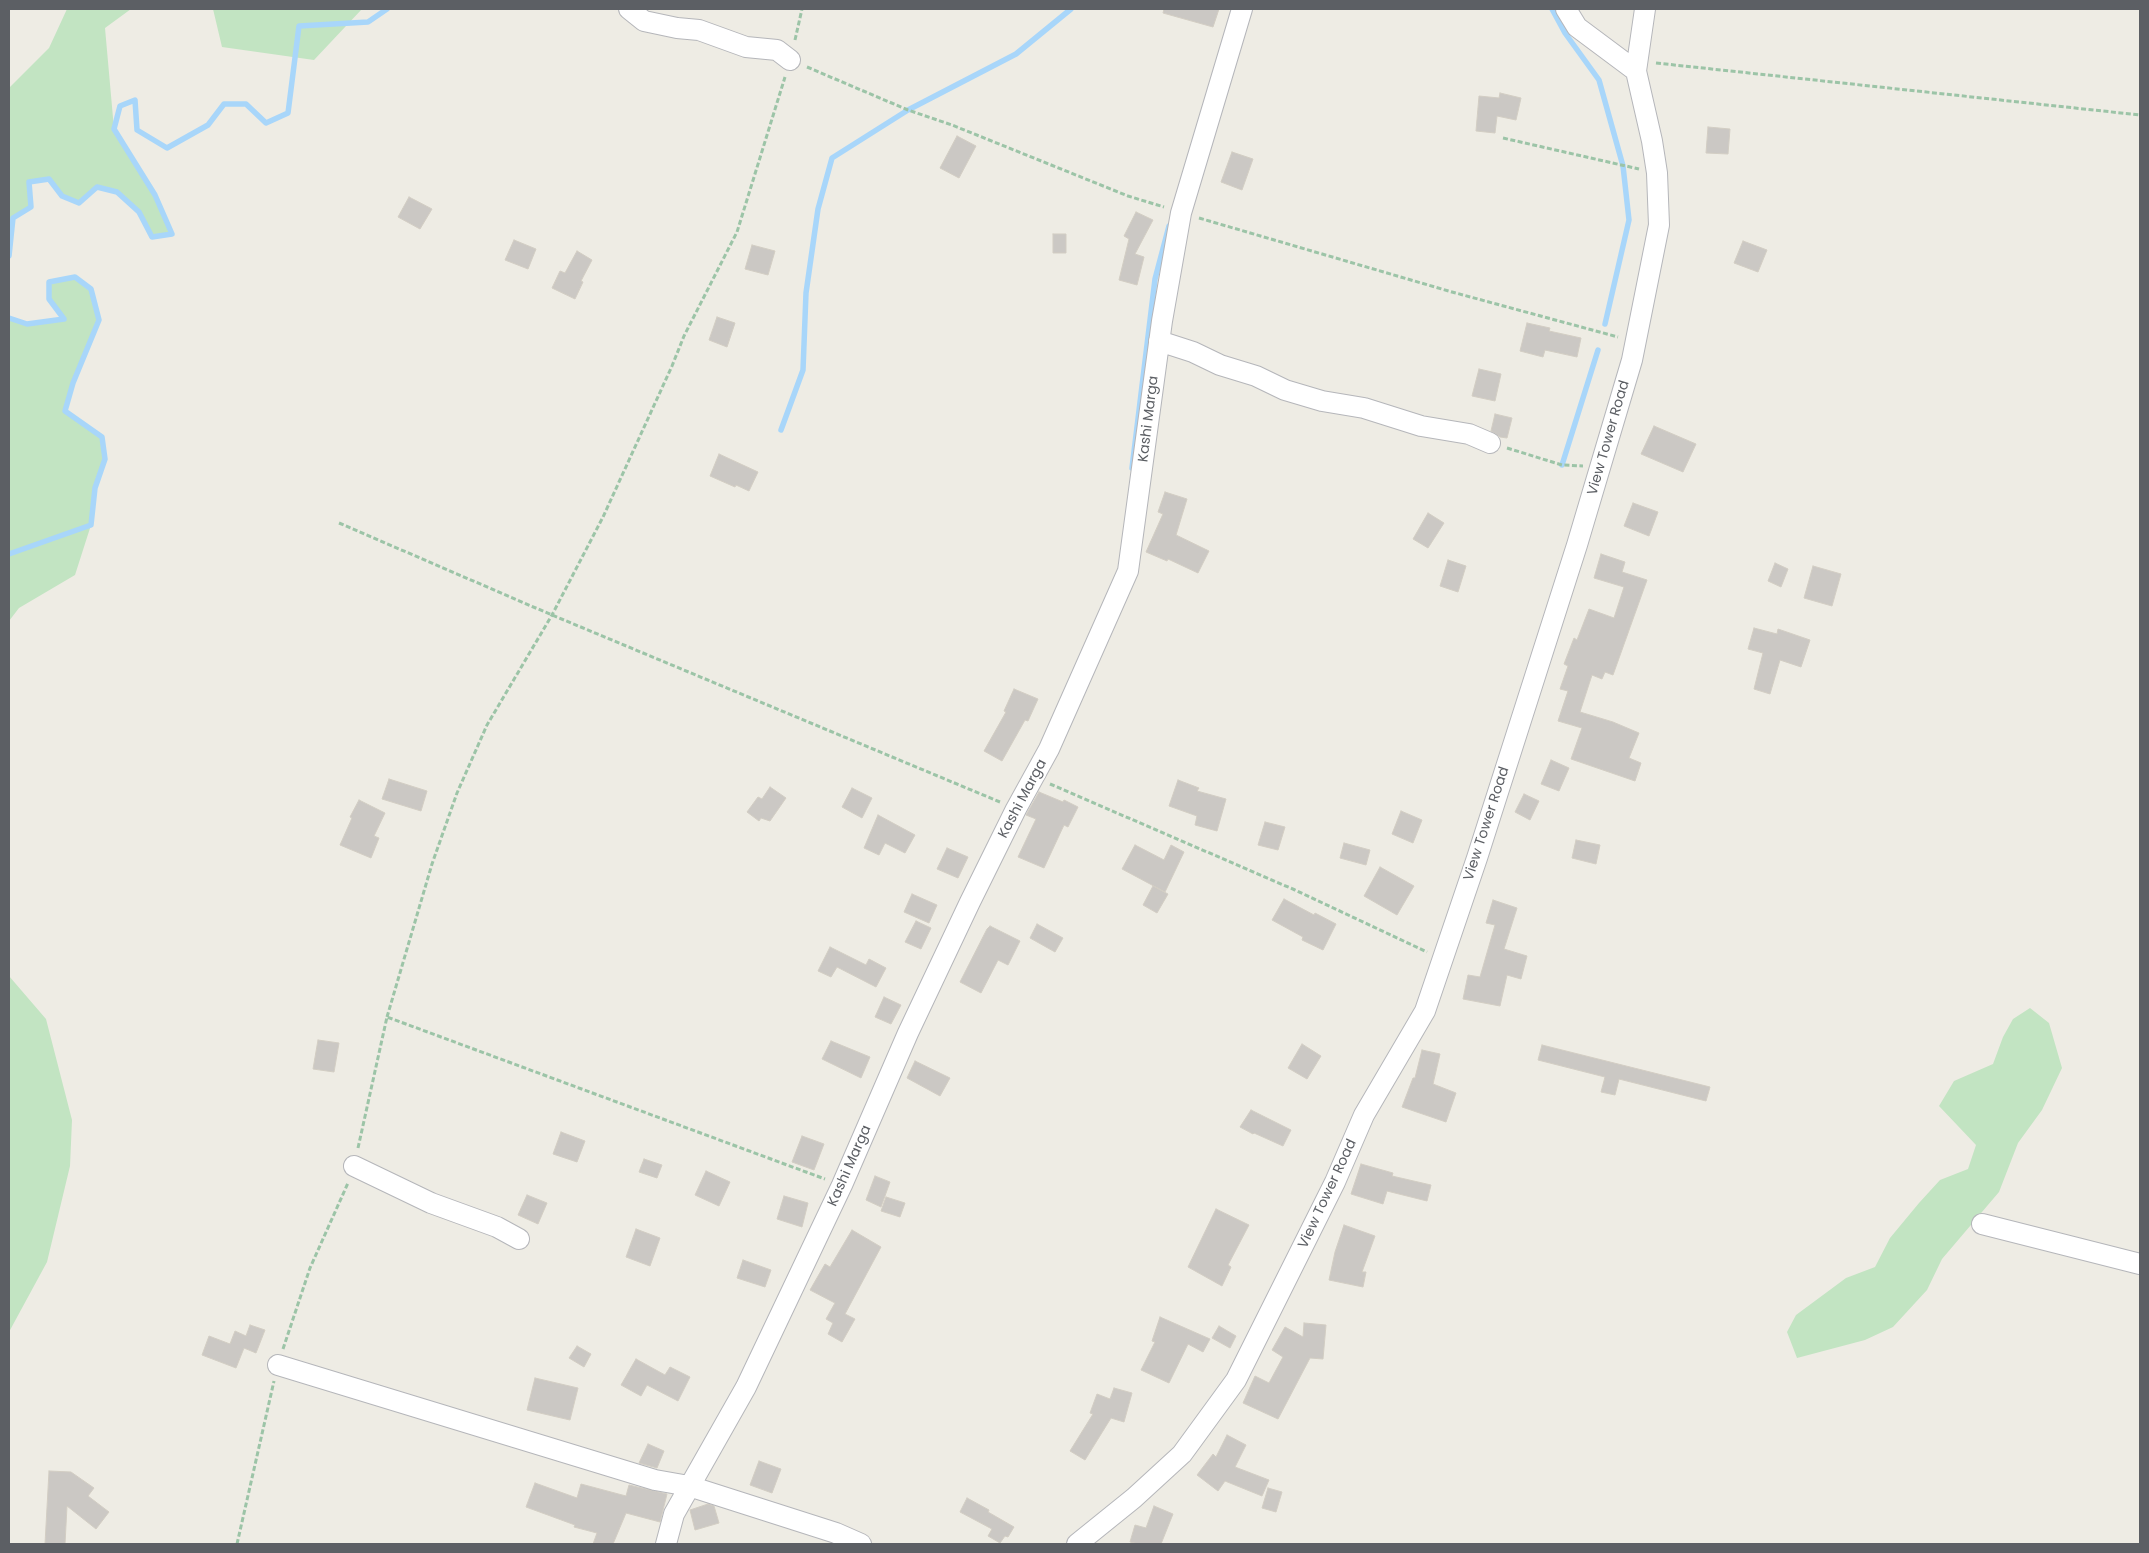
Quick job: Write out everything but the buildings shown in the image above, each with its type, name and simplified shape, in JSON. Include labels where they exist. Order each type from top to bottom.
[{"type":"street","points":[[629,9],[644,21],[677,28],[699,30],[746,47],[778,50],[790,60]]},
{"type":"street","name":"Kashi Marga","points":[[666,1544],[674,1514],[746,1388],[842,1185],[908,1033],[1016,809],[1035,778],[1128,571],[1159,341],[1181,213],[1242,9]]},
{"type":"street","points":[[1566,9],[1577,27],[1644,65]]},
{"type":"street","name":"View Tower Road","points":[[1077,1544],[1134,1498],[1182,1454],[1236,1380],[1335,1182],[1364,1115],[1425,1011],[1474,867],[1601,467],[1636,341],[1659,225],[1656,173],[1644,65],[1645,9]]},
{"type":"street","points":[[1159,341],[1193,352],[1220,365],[1256,376],[1285,390],[1322,401],[1364,408],[1421,426],[1468,434],[1490,443]]},
{"type":"street","points":[[354,1166],[431,1203],[497,1227],[519,1239]]},
{"type":"street","points":[[1982,1224],[2140,1264]]},
{"type":"street","points":[[278,1365],[656,1480],[689,1486],[861,1544]]},
{"type":"path","points":[[388,1017],[432,864],[458,793],[487,725],[552,615],[603,517],[684,336],[737,232],[790,60],[802,9]]},
{"type":"path","points":[[790,60],[908,110],[952,125],[1128,196],[1452,292],[1602,334],[1636,341]]},
{"type":"path","points":[[1644,65],[1656,64],[2140,115]]},
{"type":"path","points":[[1503,138],[1656,173]]},
{"type":"path","points":[[1490,443],[1562,465],[1601,467]]},
{"type":"path","points":[[339,523],[552,615],[1016,809]]},
{"type":"path","points":[[1035,778],[1295,890],[1442,959]]},
{"type":"green space","points":[[67,9],[131,9],[105,28],[114,129],[155,195],[172,234],[152,237],[139,212],[117,192],[97,187],[79,203],[62,196],[48,179],[29,182],[31,207],[13,218],[9,256],[9,88],[49,48]]},
{"type":"green space","points":[[213,9],[362,9],[314,60],[222,47]]},
{"type":"green space","points":[[75,277],[91,289],[99,320],[73,383],[65,411],[102,437],[105,459],[95,488],[91,525],[75,575],[19,608],[9,621],[9,318],[27,324],[64,319],[49,299],[49,282]]},
{"type":"green space","points":[[9,976],[46,1019],[72,1120],[70,1166],[47,1262],[9,1332]]},
{"type":"green space","points":[[2030,1008],[2049,1023],[2062,1068],[2042,1110],[2018,1143],[1999,1192],[1942,1259],[1927,1290],[1893,1327],[1865,1340],[1797,1358],[1787,1332],[1796,1315],[1846,1278],[1875,1267],[1890,1238],[1940,1180],[1968,1169],[1976,1145],[1939,1106],[1954,1081],[1993,1064],[2003,1037],[2013,1019]]},
{"type":"waterway","points":[[9,256],[13,218],[31,207],[29,182],[49,179],[62,196],[79,203],[97,187],[117,192],[139,212],[152,237],[172,234],[155,195],[114,129],[120,106],[135,100],[137,130],[167,148],[208,125],[224,104],[246,104],[266,123],[288,113],[299,26],[368,22],[387,9]]},
{"type":"waterway","points":[[781,430],[803,370],[806,293],[818,209],[832,158],[908,110],[1016,54],[1071,9]]},
{"type":"waterway","points":[[1552,9],[1565,33],[1599,80],[1623,166],[1629,220],[1605,324]]},
{"type":"waterway","points":[[1132,468],[1155,279],[1169,226]]},
{"type":"waterway","points":[[9,318],[27,324],[64,319],[49,299],[49,282],[75,277],[91,289],[99,320],[73,383],[65,411],[102,437],[105,459],[95,488],[91,525],[9,554]]},
{"type":"waterway","points":[[1562,465],[1598,350]]}]
